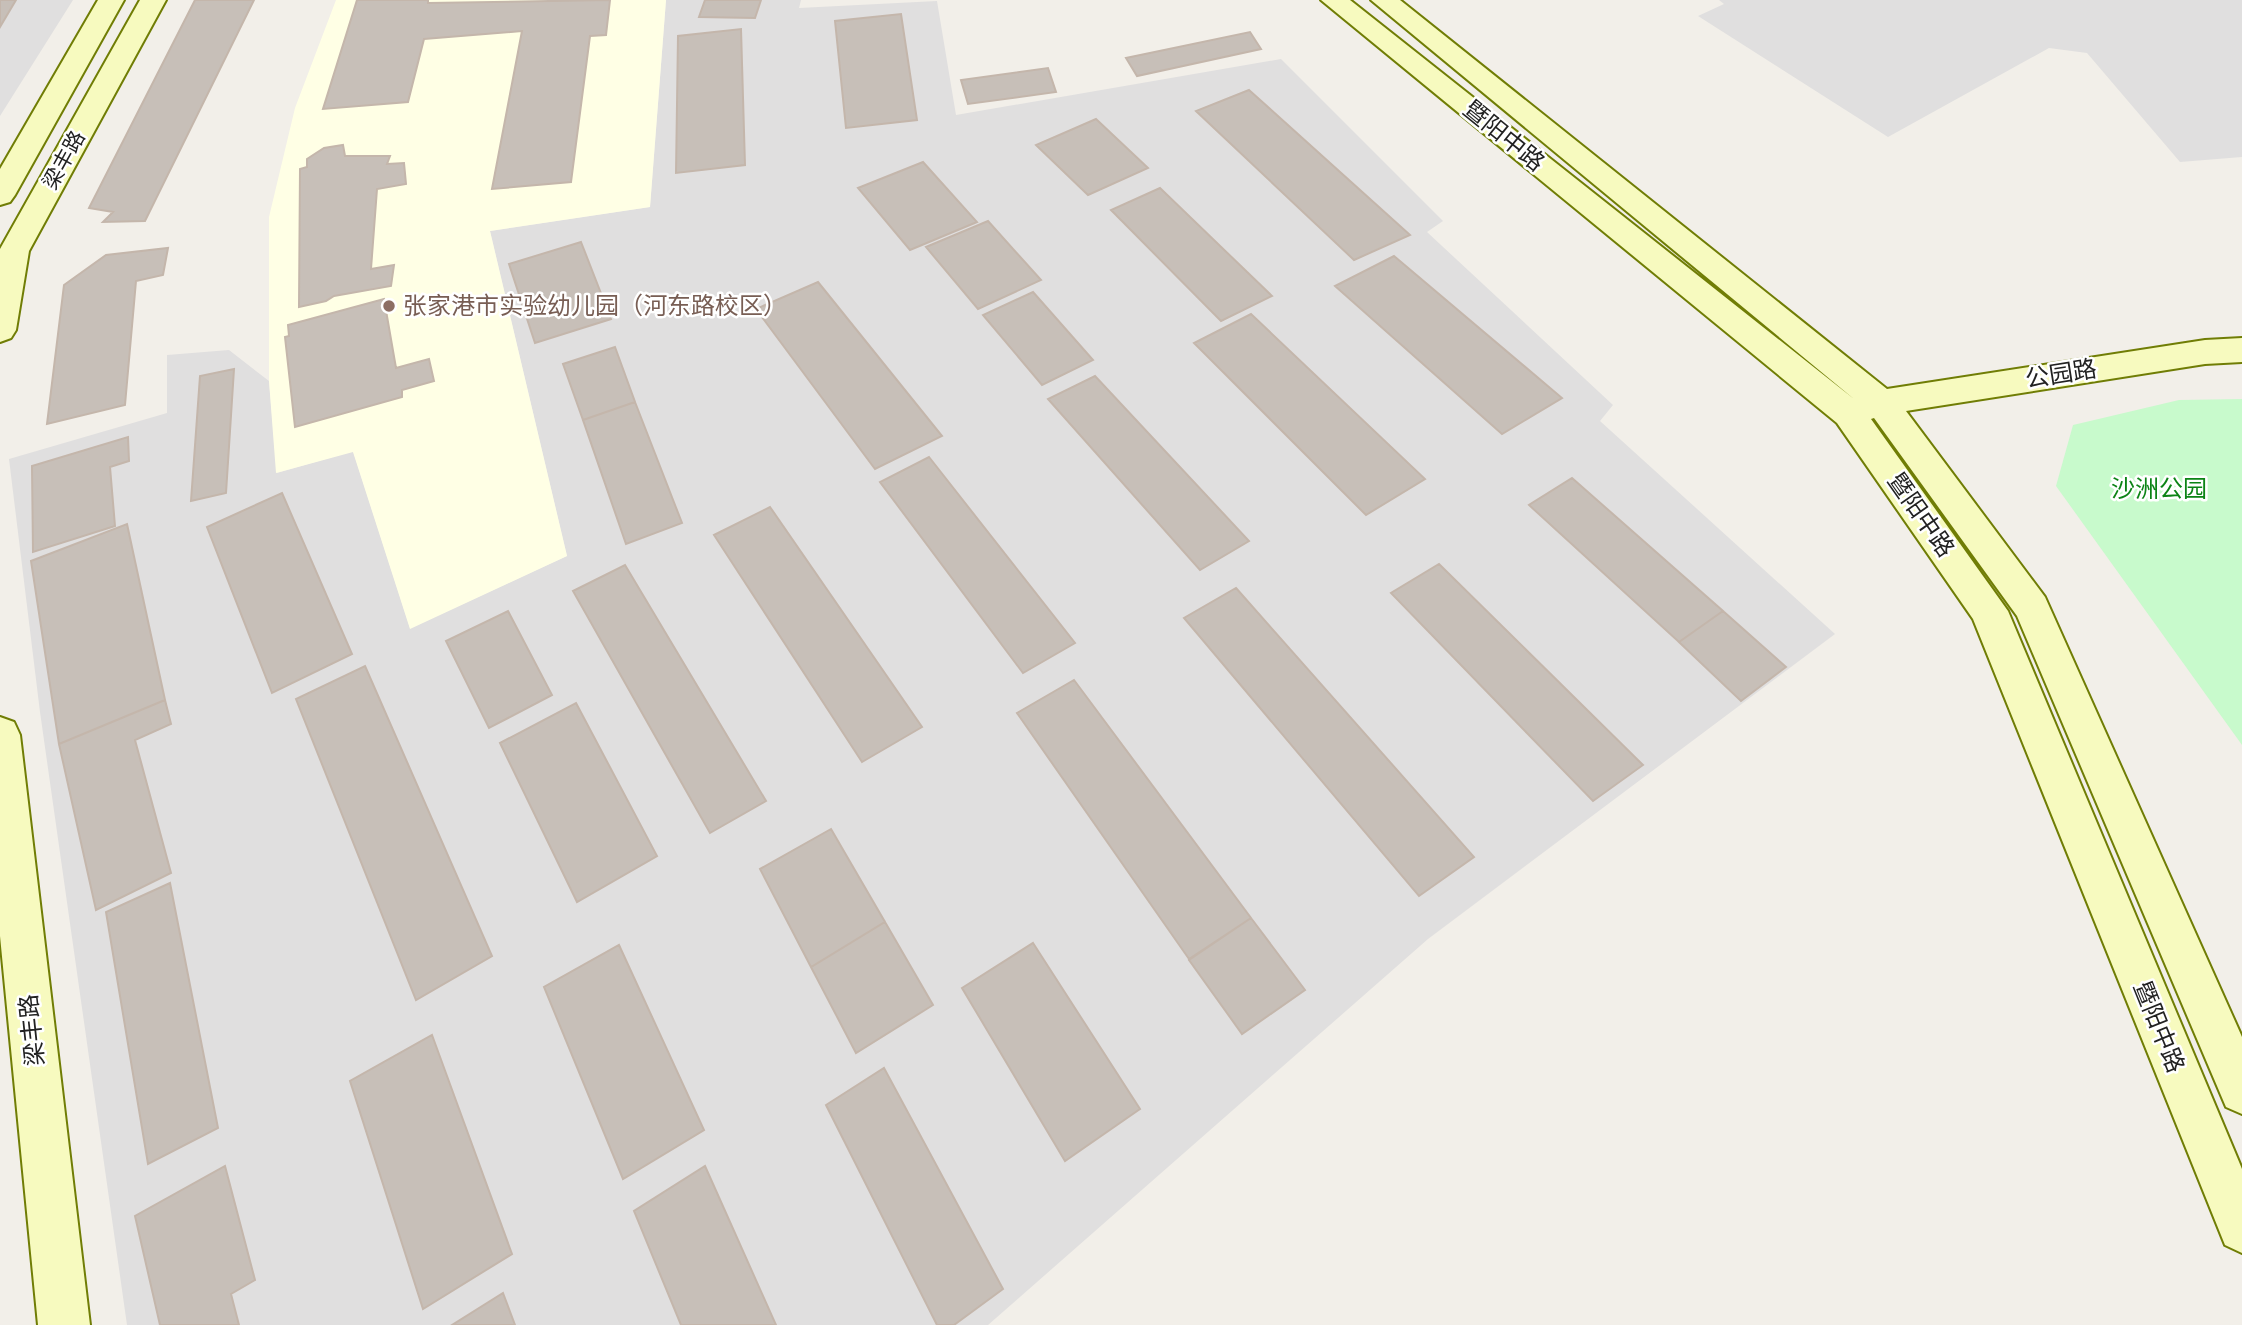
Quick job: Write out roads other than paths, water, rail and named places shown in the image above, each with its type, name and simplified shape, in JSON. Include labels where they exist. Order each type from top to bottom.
[{"type":"main road","name":"梁丰路","points":[[0,195],[111,0]]},
{"type":"main road","name":"梁丰路","points":[[0,330],[14,251],[153,0]]},
{"type":"main road","name":"暨阳中路","points":[[1334,0],[1865,408],[1989,611],[2242,1228]]},
{"type":"main road","name":"暨阳中路","points":[[1384,0],[1865,408],[2032,608],[2242,1091]]},
{"type":"main road","name":"公园路","points":[[1865,408],[2205,352],[2242,350]]},
{"type":"main road","name":"梁丰路","points":[[0,736],[64,1325]]},
{"type":"place","name":"张家港市实验幼儿园（河东路校区）","points":[[389,306]]},
{"type":"park label","name":"沙洲公园","points":[[2159,489]]}]
